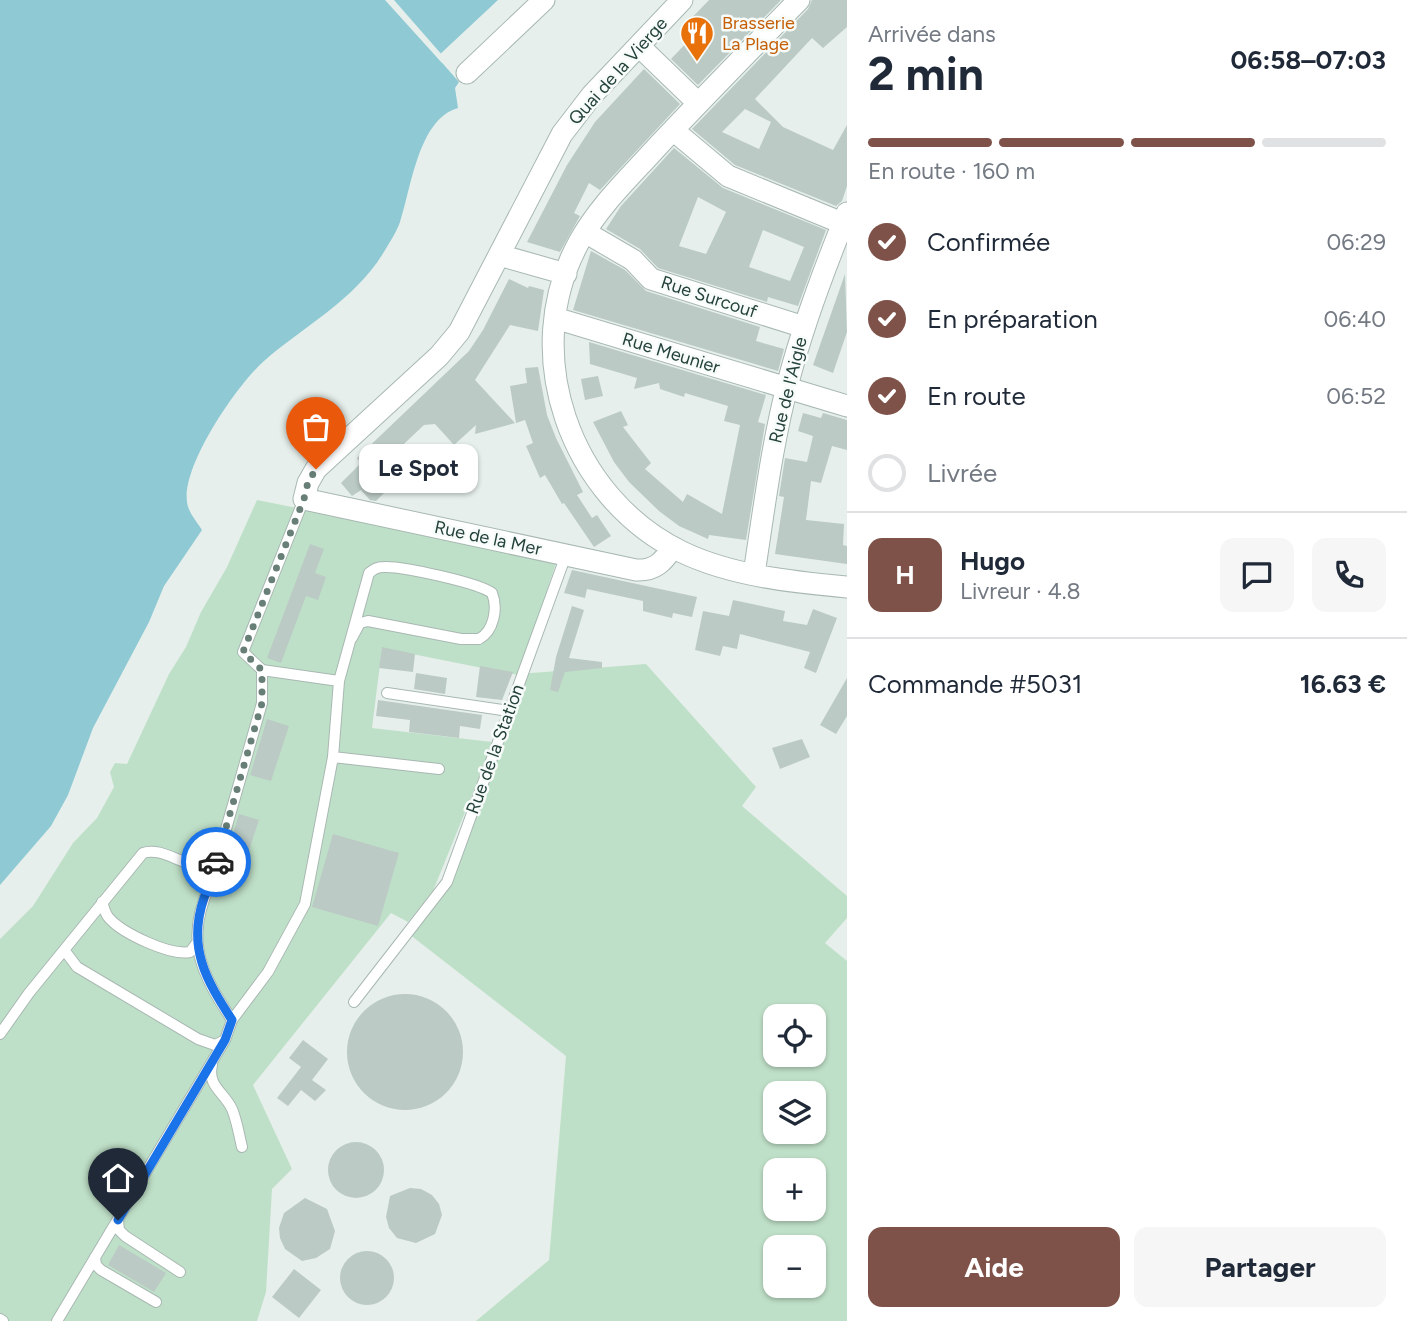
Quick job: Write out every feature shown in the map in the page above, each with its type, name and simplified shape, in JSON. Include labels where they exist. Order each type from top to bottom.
[{"type":"street","points":[[467,73],[544,0]]},
{"type":"street","name":"Quai de la Vierge","points":[[305,494],[316,469],[453,341],[469,316],[562,134],[592,94],[682,0]]},
{"type":"street","points":[[799,0],[673,130],[611,198],[585,232],[566,274],[555,318],[553,344],[557,384],[583,460],[596,481],[639,525],[673,547],[700,559],[754,574],[847,587]]},
{"type":"street","points":[[639,46],[698,103]]},
{"type":"street","points":[[673,130],[728,176],[846,220]]},
{"type":"street","name":"Rue de l'Aigle","points":[[754,574],[769,471],[786,388],[804,327],[846,220]]},
{"type":"street","name":"Rue Surcouf","points":[[585,232],[634,260],[651,279],[804,327]]},
{"type":"street","points":[[499,255],[566,274]]},
{"type":"street","name":"Rue Meunier","points":[[555,318],[847,406]]},
{"type":"street","name":"Rue de la Mer","points":[[305,494],[566,555],[643,570],[660,565],[673,547]]},
{"type":"lane","points":[[305,494],[243,652],[262,670],[339,681]]},
{"type":"lane","name":"Rue de la Station","points":[[354,1002],[447,882],[566,555]]},
{"type":"lane","points":[[57,1321],[214,1059],[232,1020],[268,972],[305,904],[333,757],[339,681],[369,573],[377,568],[396,568],[477,586],[492,593],[495,602],[490,629],[479,639],[461,639],[368,621],[360,623],[352,638]]},
{"type":"lane","points":[[102,902],[107,916],[115,923],[168,951],[190,952],[196,944],[204,900],[211,885],[262,703],[262,670]]},
{"type":"lane","points":[[387,693],[509,711]]},
{"type":"lane","points":[[333,757],[439,769]]},
{"type":"lane","points":[[0,1034],[29,993],[137,858],[147,852],[200,867],[208,866],[217,860]]},
{"type":"lane","points":[[200,867],[208,875],[211,885]]},
{"type":"lane","points":[[196,944],[205,974],[232,1020]]},
{"type":"lane","points":[[65,951],[77,967],[198,1039],[215,1045],[225,1040]]},
{"type":"lane","points":[[214,1059],[210,1075],[212,1082],[230,1104],[242,1147]]},
{"type":"lane","points":[[118,1220],[119,1230],[125,1237],[180,1272]]},
{"type":"lane","points":[[95,1257],[96,1265],[101,1270],[156,1302]]},
{"type":"green space","points":[[257,500],[557,560],[519,674],[646,664],[756,787],[742,806],[847,896],[847,918],[825,943],[847,961],[847,1321],[476,1321],[549,1260],[566,1056],[409,934],[447,882],[485,763],[433,891],[408,922],[391,913],[253,1085],[292,1169],[272,1189],[266,1292],[257,1321],[0,1321],[0,939],[33,906],[73,843],[97,818],[114,787],[110,772],[115,763],[127,764],[201,612],[227,567]],"holes":[[[382,648],[518,675],[492,742],[372,728]]]},
{"type":"water","points":[[0,0],[498,0],[437,57],[459,82],[455,88],[458,108],[444,115],[425,140],[400,222],[382,255],[342,300],[279,348],[253,372],[226,406],[202,447],[188,486],[187,502],[202,530],[164,586],[149,622],[93,728],[68,795],[51,826],[0,885]]},
{"type":"pier","points":[[385,0],[394,0],[445,61],[442,63]]},
{"type":"building","points":[[709,0],[781,0],[698,85],[671,59],[691,38],[681,29]]},
{"type":"building","points":[[812,0],[847,0],[847,27],[823,48],[812,38],[755,99],[783,127],[833,150],[847,125],[847,186],[842,201],[836,206],[735,165],[692,129],[808,9]],"holes":[[[745,109],[771,122],[759,149],[722,132]]]},
{"type":"building","points":[[644,69],[680,104],[600,190],[589,183],[574,213],[580,216],[560,252],[527,242],[567,165],[595,122]]},
{"type":"building","points":[[674,148],[723,188],[826,230],[798,306],[768,297],[767,302],[658,268],[640,249],[606,229],[621,206]],"holes":[[[698,197],[726,212],[706,254],[679,246]],[[763,230],[804,247],[790,281],[749,267]]]},
{"type":"building","points":[[591,251],[625,270],[646,291],[760,327],[756,341],[784,349],[778,371],[573,310]]},
{"type":"building","points":[[845,274],[847,332],[833,373],[813,365]]},
{"type":"building","points":[[509,279],[528,288],[529,286],[544,290],[538,331],[510,325],[475,380],[515,423],[475,434],[476,425],[454,445],[435,424],[424,425],[372,474],[387,490],[376,501],[370,500],[361,490],[352,496],[341,483],[361,463],[357,458],[469,351]]},
{"type":"building","points":[[589,342],[766,395],[758,422],[765,424],[746,540],[709,535],[708,539],[679,526],[659,511],[629,482],[614,462],[593,422],[621,411],[628,425],[623,427],[651,463],[645,469],[683,502],[687,494],[722,514],[740,425],[724,421],[728,406],[685,393],[684,397],[660,389],[659,383],[634,389],[637,378],[590,364]]},
{"type":"building","points":[[538,367],[547,415],[583,492],[577,495],[592,518],[597,515],[611,536],[594,547],[564,503],[562,504],[545,475],[540,478],[526,446],[533,443],[525,420],[516,423],[510,386],[527,383],[525,368]]},
{"type":"building","points":[[598,376],[603,396],[585,400],[581,379]]},
{"type":"building","points":[[803,413],[821,418],[823,413],[847,420],[847,450],[832,446],[821,483],[811,481],[806,520],[844,524],[843,545],[847,546],[847,564],[775,554],[784,497],[779,496],[785,458],[807,462],[813,436],[798,431]]},
{"type":"building","points":[[310,544],[324,549],[315,573],[326,577],[318,600],[306,596],[281,663],[267,658]]},
{"type":"building","points":[[572,570],[697,597],[692,617],[673,613],[672,618],[643,611],[643,601],[587,589],[585,598],[564,593]]},
{"type":"building","points":[[733,600],[785,611],[783,621],[807,625],[813,609],[837,618],[816,673],[804,668],[810,652],[740,634],[737,649],[723,646],[720,656],[695,650],[703,611],[729,616]]},
{"type":"building","points":[[572,606],[584,610],[569,658],[602,662],[602,668],[565,672],[558,692],[550,690],[556,657]]},
{"type":"building","points":[[382,647],[415,654],[413,672],[379,668]]},
{"type":"building","points":[[480,666],[513,672],[502,700],[476,697]]},
{"type":"building","points":[[416,673],[447,678],[445,694],[414,689]]},
{"type":"building","points":[[847,678],[847,716],[836,734],[820,725]]},
{"type":"building","points":[[378,700],[482,715],[480,729],[460,726],[459,738],[409,732],[410,720],[376,716]]},
{"type":"building","points":[[267,719],[289,726],[271,781],[250,775]]},
{"type":"building","points":[[802,739],[810,757],[780,769],[772,748]]},
{"type":"building","points":[[239,814],[259,820],[248,853],[229,847]]},
{"type":"building","points":[[333,834],[399,853],[378,926],[312,907]]},
{"type":"building","points":[[405,994],[427,999],[446,1011],[458,1030],[463,1052],[458,1074],[446,1093],[427,1105],[405,1110],[383,1105],[364,1093],[352,1074],[347,1052],[352,1030],[364,1011],[383,999]]},
{"type":"building","points":[[303,1040],[328,1059],[312,1080],[326,1090],[315,1101],[301,1090],[288,1106],[277,1098],[301,1067],[289,1058]]},
{"type":"building","points":[[356,1142],[367,1144],[376,1150],[382,1159],[382,1181],[376,1190],[367,1196],[356,1198],[345,1196],[336,1190],[330,1181],[328,1170],[330,1159],[336,1150],[345,1144]]},
{"type":"building","points":[[410,1188],[421,1189],[432,1195],[439,1204],[442,1215],[435,1234],[416,1243],[397,1238],[389,1228],[386,1217],[390,1196]]},
{"type":"building","points":[[305,1198],[327,1209],[335,1231],[330,1249],[316,1258],[302,1261],[285,1249],[279,1228],[284,1213]]},
{"type":"building","points":[[119,1245],[166,1273],[154,1292],[108,1265]]},
{"type":"building","points":[[372,1251],[382,1255],[390,1263],[394,1278],[390,1293],[382,1301],[362,1305],[352,1301],[344,1293],[340,1273],[344,1263],[352,1255]]},
{"type":"building","points":[[294,1269],[321,1290],[299,1318],[272,1297]]},
{"type":"way so far","points":[[216,862],[262,703],[262,670],[243,652],[304,499],[308,482],[316,469]]},
{"type":"place","name":"Brasserie La Plage","points":[[697,63]]},
{"type":"place","name":"Le Spot","points":[[316,469]]},
{"type":"route","points":[[118,1220],[225,1040],[232,1020],[205,974],[196,944],[204,900],[211,885],[216,862]]}]
